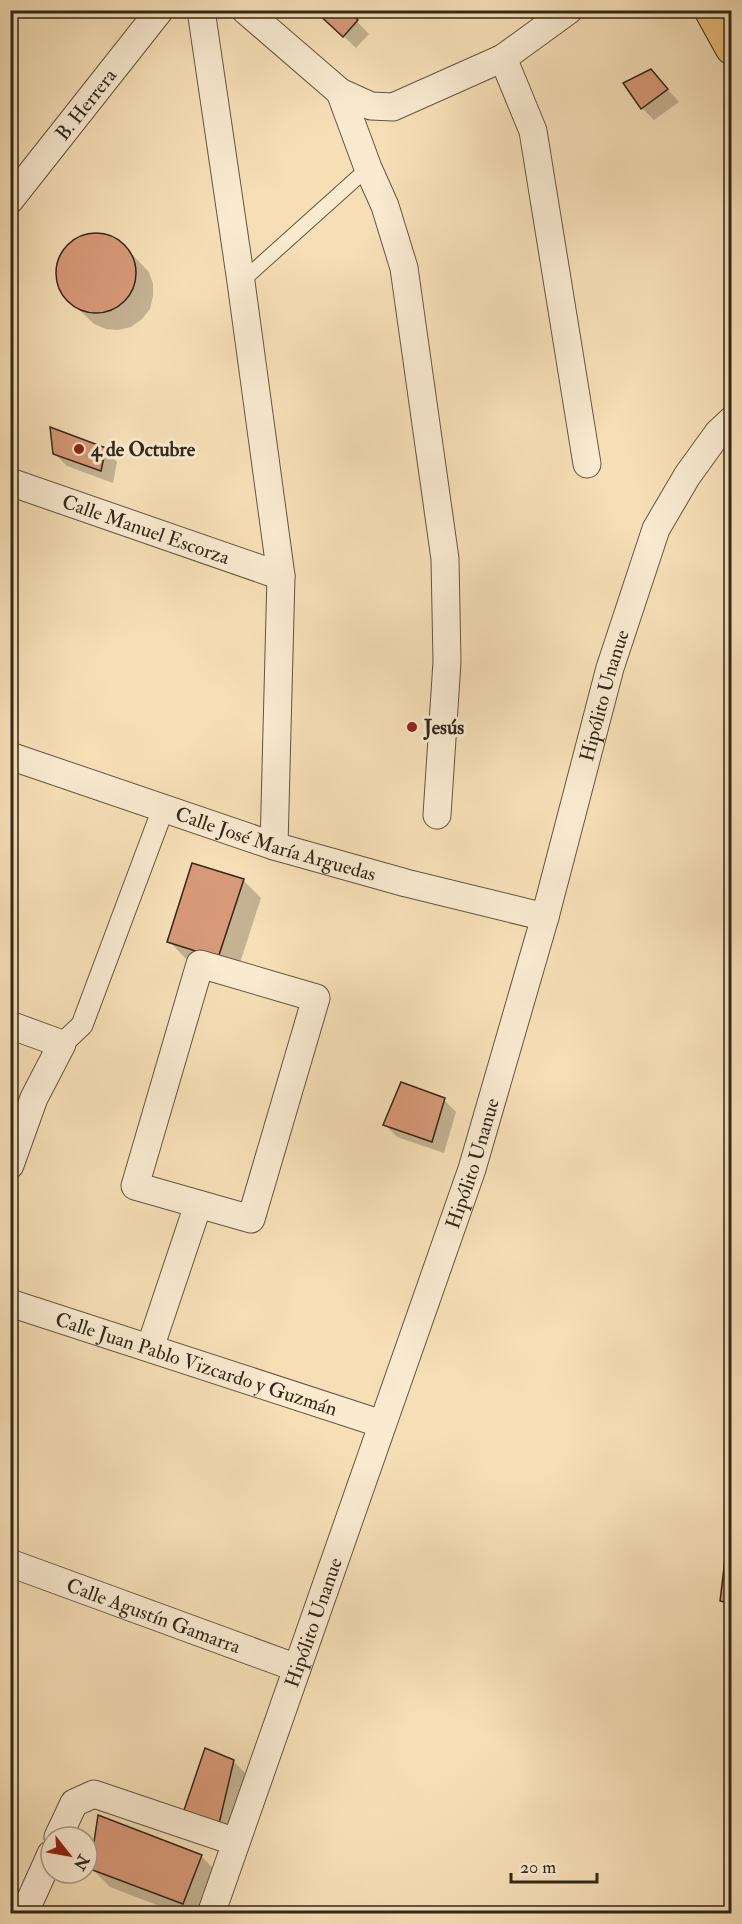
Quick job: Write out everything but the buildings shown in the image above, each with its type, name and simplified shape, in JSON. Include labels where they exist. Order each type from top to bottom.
[{"type":"main road","points":[[711,10],[732,48]]},
{"type":"street","name":"B. Herrera","points":[[10,200],[160,10]]},
{"type":"street","points":[[201,10],[281,576],[274,846]]},
{"type":"street","points":[[245,10],[340,92],[371,106],[393,107],[502,58],[569,10]]},
{"type":"street","points":[[502,58],[533,131],[587,464]]},
{"type":"street","points":[[340,92],[368,168],[385,206],[404,268],[445,559],[447,662],[436,815]]},
{"type":"street","name":"Hipólito Unanue","points":[[211,1914],[472,1169],[545,917],[610,669],[656,529],[687,476],[718,433],[732,420]]},
{"type":"street","name":"Calle Manuel Escorza","points":[[10,483],[281,576]]},
{"type":"street","name":"Calle José María Arguedas","points":[[10,756],[274,846],[406,883],[545,917]]},
{"type":"street","points":[[10,1165],[34,1098],[62,1044],[82,1025],[163,809]]},
{"type":"street","points":[[200,964],[316,998],[251,1219],[198,1204],[135,1186],[200,964]]},
{"type":"street","points":[[10,1025],[62,1044]]},
{"type":"street","points":[[150,1348],[198,1204]]},
{"type":"street","name":"Calle Juan Pablo Vizcardo y Guzmán","points":[[10,1303],[382,1424]]},
{"type":"street","name":"Calle Agustín Gamarra","points":[[10,1563],[297,1668]]},
{"type":"street","points":[[64,1825],[74,1803],[94,1794],[236,1842]]},
{"type":"street","points":[[24,1914],[39,1881]]},
{"type":"lane","points":[[241,282],[368,168]]},
{"type":"place","name":"4 de Octubre","points":[[79,449]]},
{"type":"place","name":"Jesús","points":[[412,727]]}]
